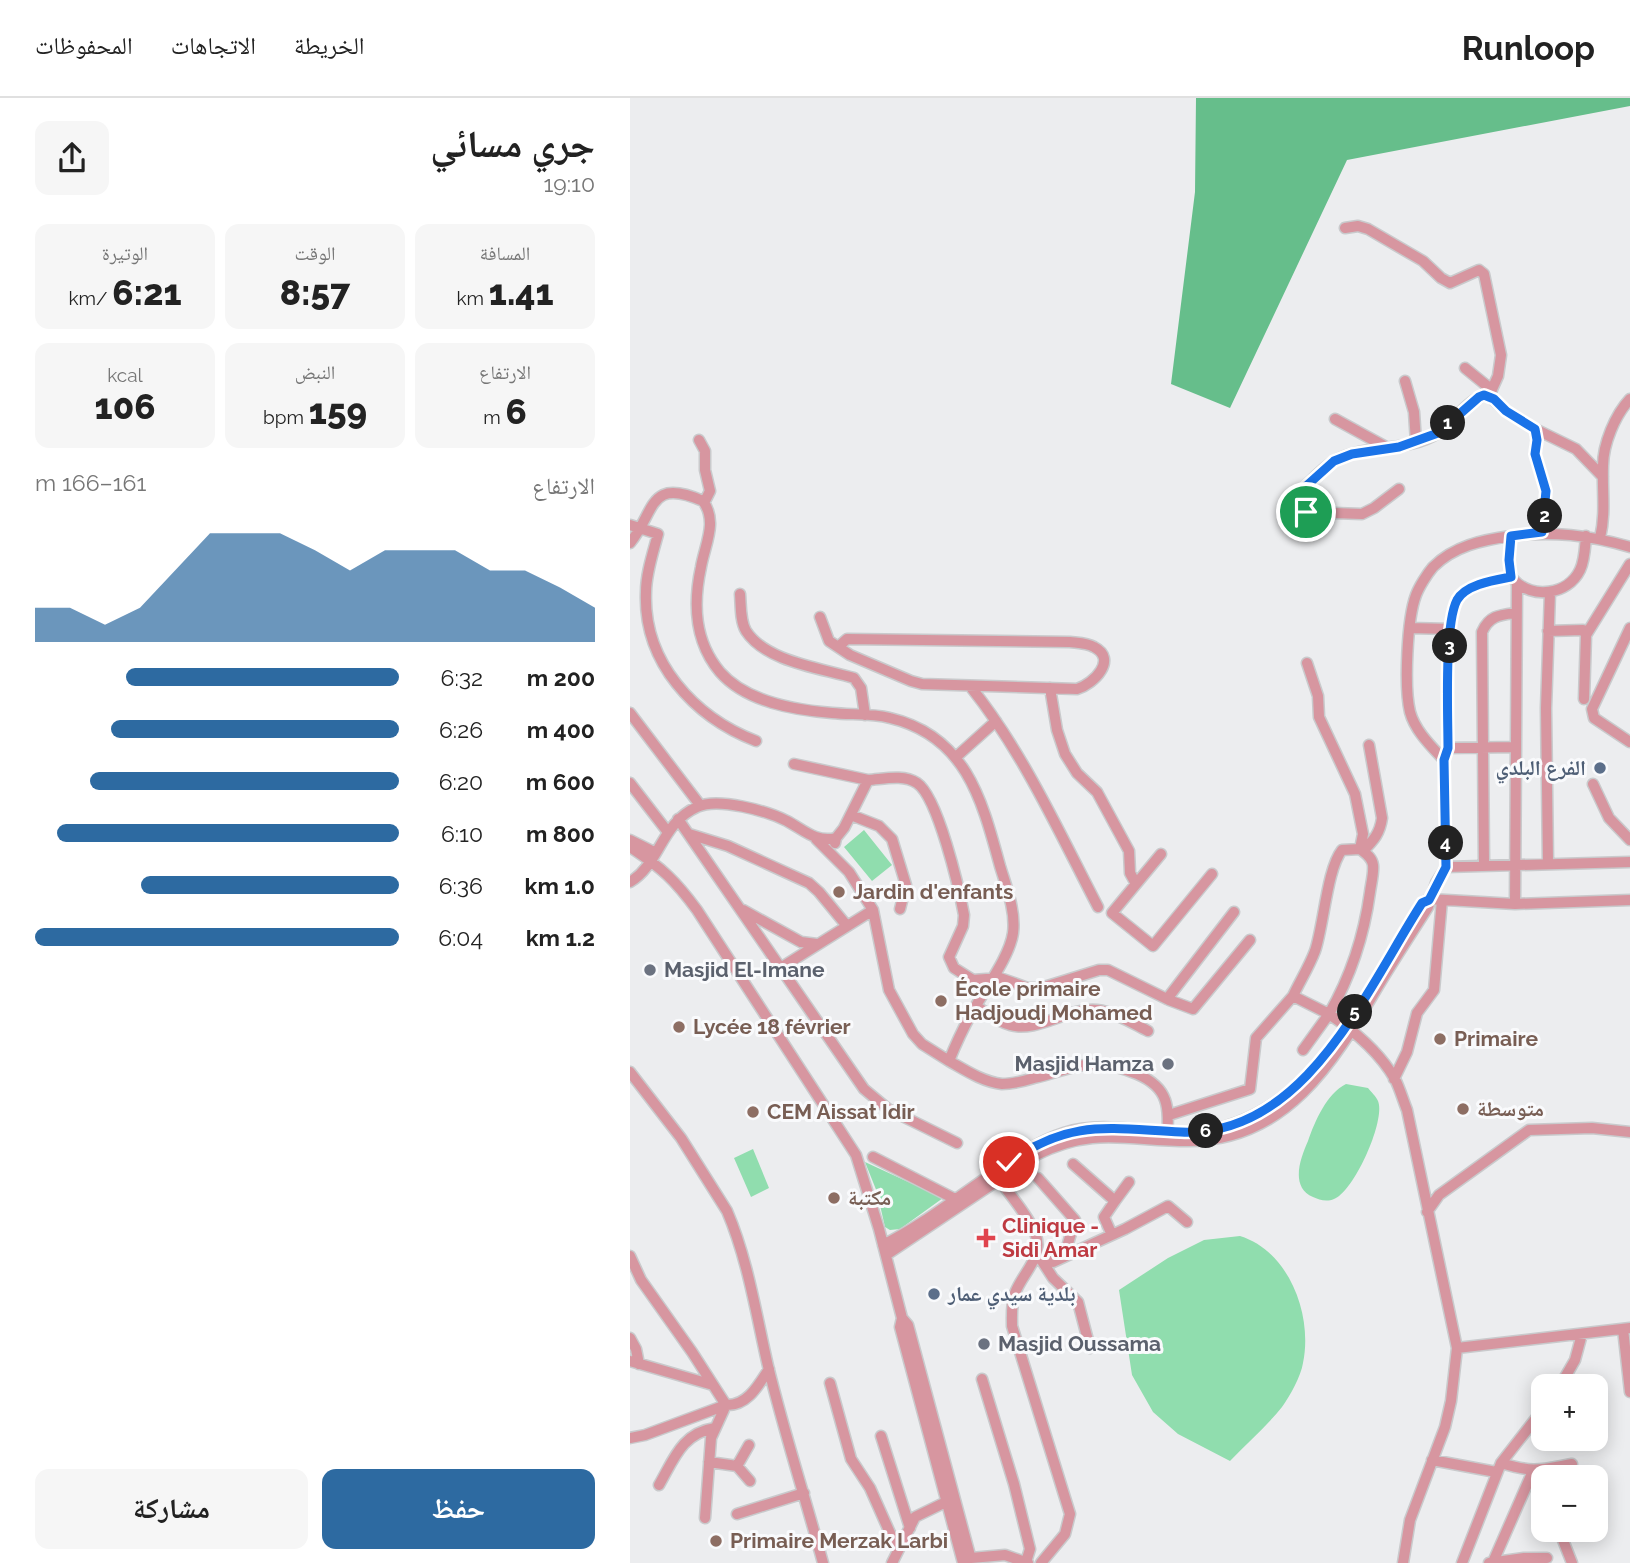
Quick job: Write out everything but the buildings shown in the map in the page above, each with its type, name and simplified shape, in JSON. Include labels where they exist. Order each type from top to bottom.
[{"type":"street","points":[[1345,228],[1358,226],[1368,229],[1423,261],[1450,283],[1481,271],[1485,278],[1501,355],[1501,365],[1491,393]]},
{"type":"street","points":[[1465,368],[1506,411],[1576,449],[1603,477]]},
{"type":"street","points":[[1405,381],[1414,412],[1416,442]]},
{"type":"street","points":[[1399,489],[1362,514],[1306,512],[1294,502],[1294,497],[1334,461],[1352,454],[1416,442],[1438,433],[1479,397],[1491,393]]},
{"type":"street","points":[[1600,538],[1604,512],[1603,459],[1608,439],[1630,399]]},
{"type":"street","points":[[1335,419],[1387,447]]},
{"type":"street","points":[[1535,429],[1535,454],[1546,491],[1542,532]]},
{"type":"street","points":[[699,440],[705,451],[705,470],[710,491],[704,503]]},
{"type":"street","points":[[630,543],[635,526],[654,500],[666,494],[677,493],[692,496],[704,503],[711,516],[710,529],[701,566],[695,612],[706,650],[720,672],[741,691],[770,702],[800,709],[890,718],[914,727],[941,743],[956,757],[974,784],[1008,895],[1013,934],[948,1061]]},
{"type":"street","points":[[635,526],[658,534],[646,595],[653,642],[662,665],[690,701],[705,714],[756,741]]},
{"type":"street","points":[[1444,760],[1426,740],[1411,714],[1408,688],[1410,628],[1416,594],[1432,568],[1462,546],[1542,532],[1600,538],[1630,547]]},
{"type":"street","points":[[1511,536],[1509,560],[1514,580],[1515,614],[1515,904]]},
{"type":"street","points":[[1429,900],[1446,867],[1444,760],[1448,748],[1450,629],[1457,599],[1472,588],[1514,580],[1536,592],[1550,592],[1572,582],[1581,568],[1586,536]]},
{"type":"street","points":[[1584,699],[1586,635],[1630,564]]},
{"type":"street","points":[[1549,863],[1546,747],[1550,592]]},
{"type":"street","points":[[740,594],[746,630],[756,641],[777,656],[854,678],[861,688],[865,715]]},
{"type":"street","points":[[1484,864],[1482,632],[1486,622],[1492,618],[1515,614]]},
{"type":"street","points":[[820,617],[829,641],[838,647],[850,655],[922,684],[1077,689],[1086,687],[1101,673],[1104,663],[1103,656],[1094,647],[1070,642],[847,639],[838,647]]},
{"type":"street","points":[[1410,628],[1450,629]]},
{"type":"street","points":[[1630,628],[1592,709],[1594,718],[1630,742]]},
{"type":"street","points":[[1548,631],[1577,629],[1583,630],[1586,635]]},
{"type":"street","points":[[1307,663],[1318,696],[1319,717],[1354,794],[1363,834],[1361,850]]},
{"type":"street","points":[[970,685],[996,721],[1051,815],[1098,907]]},
{"type":"street","points":[[1050,688],[1057,730],[1065,754],[1077,773],[1097,792],[1129,851],[1130,873],[1136,884]]},
{"type":"street","points":[[630,713],[700,805]]},
{"type":"street","points":[[956,757],[996,721]]},
{"type":"street","points":[[1361,850],[1381,830],[1382,818],[1370,745]]},
{"type":"street","points":[[1448,748],[1514,747]]},
{"type":"street","points":[[794,764],[869,780],[896,777],[916,782],[930,799],[946,846],[964,915],[963,926],[951,949],[951,963],[954,968],[973,980],[1000,978],[1028,988],[1041,988],[1099,970],[1108,970],[1193,1009],[1250,940]]},
{"type":"street","points":[[834,856],[836,838],[851,816],[869,780]]},
{"type":"street","points":[[630,783],[667,831]]},
{"type":"street","points":[[1593,784],[1609,818],[1629,837]]},
{"type":"street","points":[[630,882],[652,856],[667,831],[700,805],[719,804],[774,815],[816,839],[849,872],[873,910],[889,990],[901,1015],[922,1044],[989,1082],[1005,1084],[1089,1063],[1116,1066],[1146,1078],[1162,1091],[1169,1115],[1167,1135]]},
{"type":"street","points":[[851,816],[880,826],[892,839],[906,885],[900,909]]},
{"type":"street","points":[[678,820],[864,1089],[888,1109],[957,1143]]},
{"type":"street","points":[[688,834],[728,846],[808,883],[825,898],[846,926]]},
{"type":"street","points":[[816,839],[825,841],[836,838]]},
{"type":"street","points":[[630,840],[652,856],[675,880],[697,910],[856,1156],[902,1318],[900,1327],[969,1561],[1005,1555],[1027,1563],[1030,1549],[1014,1484],[982,1379]]},
{"type":"street","points":[[630,848],[652,856]]},
{"type":"street","points":[[1169,1115],[1250,1088],[1256,1038],[1261,1027],[1293,996],[1294,984],[1314,953],[1327,880],[1335,860],[1342,850],[1361,850],[1371,858],[1374,865],[1368,882],[1359,933],[1329,1014],[1309,1038],[1303,1050]]},
{"type":"street","points":[[1161,854],[1112,913],[1153,946],[1212,874]]},
{"type":"street","points":[[1446,867],[1630,862]]},
{"type":"street","points":[[884,1250],[955,1199],[1036,1155],[1075,1139],[1194,1132],[1225,1127],[1270,1108],[1316,1068],[1349,1028],[1422,903],[1429,900],[1515,904],[1630,900]]},
{"type":"street","points":[[1395,1079],[1407,1052],[1417,1013],[1434,990],[1442,900]]},
{"type":"street","points":[[740,908],[801,942],[817,944]]},
{"type":"street","points":[[782,967],[873,910]]},
{"type":"street","points":[[1167,999],[1234,912]]},
{"type":"street","points":[[1293,996],[1329,1014],[1349,1028],[1395,1079],[1407,1110],[1457,1348],[1445,1427],[1410,1520],[1403,1563]]},
{"type":"street","points":[[975,1006],[1008,1025],[1021,1027],[1095,1010],[1111,1013],[1148,1031]]},
{"type":"street","points":[[630,1072],[681,1138],[727,1210],[741,1248],[769,1369],[823,1563]]},
{"type":"street","points":[[1427,1212],[1439,1195],[1529,1130],[1592,1128],[1630,1132]]},
{"type":"street","points":[[873,1157],[955,1199]]},
{"type":"street","points":[[1073,1164],[1115,1201]]},
{"type":"street","points":[[884,1250],[986,1189],[997,1176]]},
{"type":"street","points":[[997,1176],[1035,1232],[1039,1260],[1068,1295],[1078,1302],[1090,1348]]},
{"type":"street","points":[[1038,1178],[1075,1220],[1064,1257]]},
{"type":"street","points":[[1112,1235],[1104,1217],[1129,1182]]},
{"type":"street","points":[[1039,1260],[1054,1262],[1168,1206],[1187,1222]]},
{"type":"street","points":[[630,1256],[641,1280],[726,1405]]},
{"type":"street","points":[[1039,1260],[1026,1272],[1014,1297],[1012,1326],[1070,1514],[1065,1534],[1041,1563]]},
{"type":"street","points":[[1457,1348],[1626,1329],[1630,1392]]},
{"type":"street","points":[[1567,1374],[1576,1360],[1582,1334]]},
{"type":"street","points":[[630,1338],[636,1349],[634,1362],[713,1385]]},
{"type":"street","points":[[630,1438],[726,1405],[737,1405],[752,1394],[769,1369]]},
{"type":"street","points":[[830,1383],[851,1459],[870,1488],[898,1551]]},
{"type":"street","points":[[705,1518],[709,1462],[715,1428],[726,1405]]},
{"type":"street","points":[[1462,1563],[1499,1468],[1531,1425]]},
{"type":"street","points":[[659,1485],[684,1443],[700,1430],[715,1428]]},
{"type":"street","points":[[881,1436],[910,1528]]},
{"type":"street","points":[[737,1466],[749,1445]]},
{"type":"street","points":[[1432,1460],[1531,1472]]},
{"type":"street","points":[[709,1462],[737,1466],[750,1481]]},
{"type":"street","points":[[1491,1563],[1531,1488]]},
{"type":"street","points":[[737,1514],[804,1493]]},
{"type":"street","points":[[892,1563],[915,1517],[949,1500]]},
{"type":"street","points":[[1564,1542],[1572,1563]]},
{"type":"street","points":[[1491,1563],[1524,1558],[1547,1559]]},
{"type":"green space","points":[[1196,98],[1630,98],[1630,106],[1347,160],[1230,408],[1171,384],[1195,192]]},
{"type":"green space","points":[[864,830],[892,865],[872,881],[844,847]]},
{"type":"green space","points":[[1346,1084],[1368,1088],[1375,1096],[1379,1110],[1377,1123],[1359,1170],[1342,1194],[1334,1199],[1320,1200],[1301,1187],[1300,1164],[1322,1108],[1339,1088]]},
{"type":"green space","points":[[753,1149],[769,1188],[751,1197],[734,1158]]},
{"type":"green space","points":[[865,1162],[943,1198],[900,1229],[890,1230],[885,1227],[877,1192]]},
{"type":"green space","points":[[1240,1236],[1272,1255],[1284,1270],[1294,1287],[1300,1306],[1305,1344],[1300,1374],[1285,1402],[1230,1461],[1178,1434],[1153,1412],[1132,1375],[1119,1290],[1168,1258],[1204,1240]]},
{"type":"place","name":"الفرع البلدي","points":[[1600,768]]},
{"type":"place","name":"Jardin d'enfants","points":[[839,892]]},
{"type":"place","name":"Masjid El-Imane","points":[[650,970]]},
{"type":"place","name":"École primaire Hadjoudj Mohamed","points":[[941,1001]]},
{"type":"place","name":"Lycée 18 février","points":[[679,1027]]},
{"type":"place","name":"Primaire","points":[[1440,1039]]},
{"type":"place","name":"Masjid Hamza","points":[[1168,1064]]},
{"type":"place","name":"متوسطة","points":[[1463,1109]]},
{"type":"place","name":"CEM Aissat Idir","points":[[753,1112]]},
{"type":"place","name":"مكتبة","points":[[834,1198]]},
{"type":"place","name":"Clinique - Sidi Amar","points":[[986,1238]]},
{"type":"place","name":"بلدية سيدي عمار","points":[[934,1294]]},
{"type":"place","name":"Masjid Oussama","points":[[984,1344]]},
{"type":"place","name":"Primaire Merzak Larbi","points":[[716,1541]]},
{"type":"route","points":[[1009,1162],[1034,1145],[1073,1131],[1118,1127],[1194,1132],[1225,1127],[1270,1108],[1316,1068],[1346,1026],[1422,903],[1429,900],[1446,867],[1444,760],[1448,748],[1450,629],[1457,599],[1472,588],[1511,577],[1511,536],[1542,532],[1546,491],[1535,454],[1535,429],[1506,411],[1494,399],[1484,395],[1461,411],[1438,433],[1399,447],[1352,454],[1334,461],[1294,497],[1294,502],[1306,512]]}]
